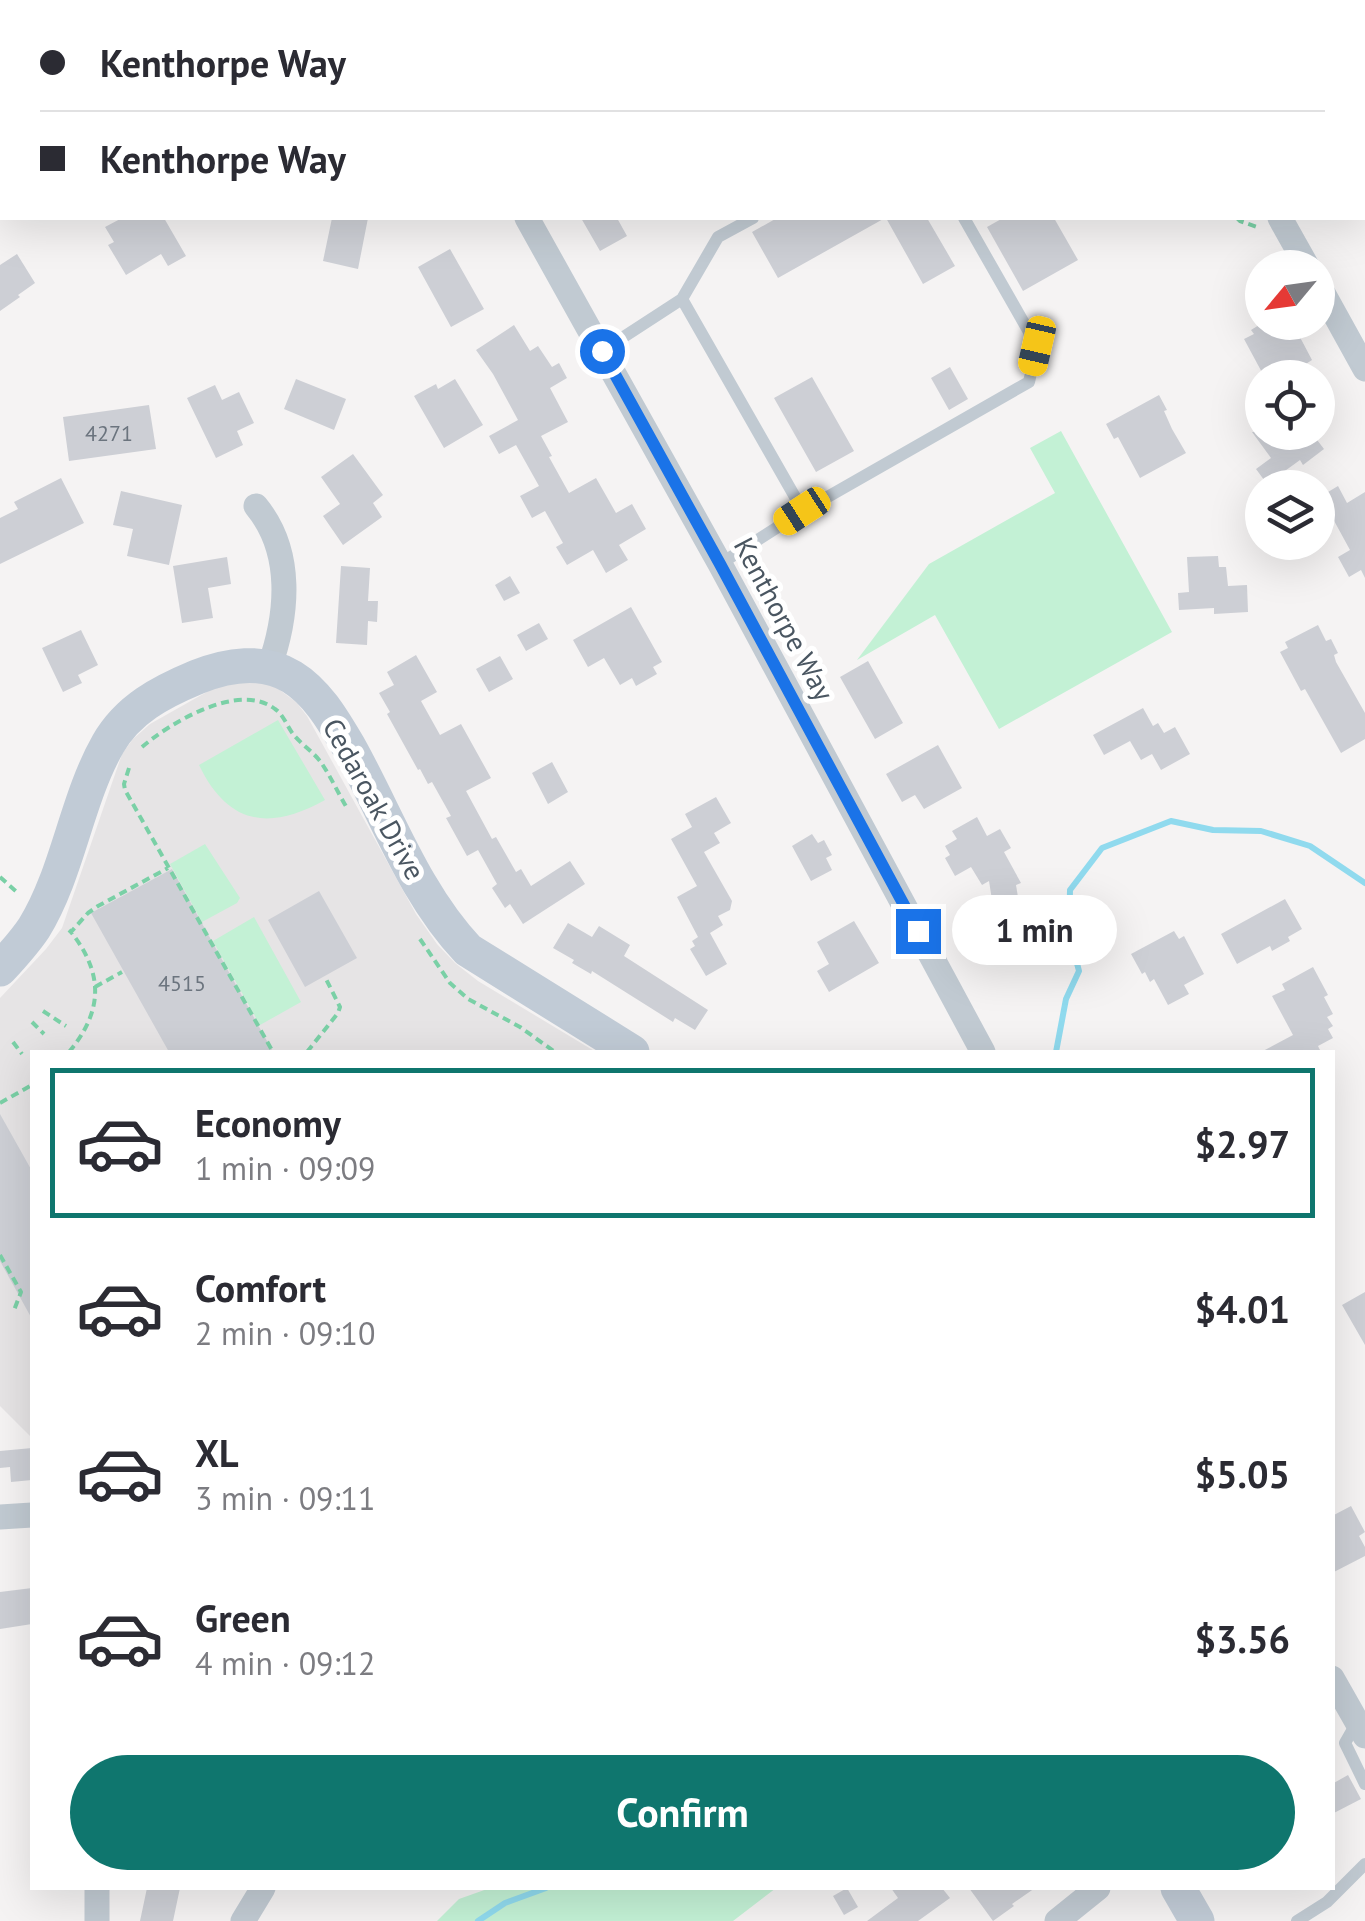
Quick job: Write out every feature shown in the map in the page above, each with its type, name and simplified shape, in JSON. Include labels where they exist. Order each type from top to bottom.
[{"type":"street","name":"Kenthorpe Way","points":[[528,220],[983,1050]]},
{"type":"street","points":[[1273,221],[1295,250]]},
{"type":"street","points":[[1335,315],[1365,369]]},
{"type":"street","points":[[0,969],[22,945],[43,910],[104,752],[126,718],[168,689],[203,675],[254,665],[269,668],[284,617],[285,591],[276,542],[256,506]]},
{"type":"street","name":"Cedaroak Drive","points":[[269,668],[289,675],[314,694],[360,767],[430,902],[468,950],[629,1050]]},
{"type":"street","points":[[0,1517],[30,1515]]},
{"type":"street","points":[[1335,1683],[1361,1729]]},
{"type":"street","points":[[97,1890],[97,1921]]},
{"type":"street","points":[[243,1921],[261,1890]]},
{"type":"street","points":[[1058,1921],[1096,1890]]},
{"type":"street","points":[[1179,1890],[1197,1921]]},
{"type":"lane","points":[[602,351],[682,298],[718,237],[749,220]]},
{"type":"lane","points":[[720,564],[802,511],[1028,382],[1037,346],[965,220]]},
{"type":"lane","points":[[682,298],[802,511]]},
{"type":"lane","points":[[1361,1729],[1345,1743],[1365,1784]]},
{"type":"lane","points":[[1297,1921],[1328,1902],[1365,1864]]},
{"type":"path","points":[[1239,220],[1256,227],[1273,221]]},
{"type":"path","points":[[272,1050],[124,784],[132,758],[142,746],[180,720],[219,704],[239,700],[260,702],[276,709],[294,736],[320,762],[352,817]]},
{"type":"path","points":[[71,932],[98,906],[168,868]]},
{"type":"path","points":[[0,877],[22,896]]},
{"type":"path","points":[[62,924],[91,962],[96,987],[90,1022],[70,1050]]},
{"type":"path","points":[[413,926],[450,983],[468,999],[552,1050]]},
{"type":"path","points":[[96,987],[122,972]]},
{"type":"path","points":[[309,1050],[340,1007],[325,977]]},
{"type":"path","points":[[44,1011],[66,1026]]},
{"type":"path","points":[[32,1022],[44,1034]]},
{"type":"path","points":[[13,1042],[22,1054]]},
{"type":"path","points":[[0,1104],[30,1086]]},
{"type":"path","points":[[0,1255],[21,1292],[13,1312]]},
{"type":"shaded area","points":[[251,681],[273,685],[296,702],[416,914],[437,944],[478,981],[593,1050],[30,1050],[30,1436],[0,1406],[0,998],[62,928],[122,754],[150,724],[227,684]]},
{"type":"green space","points":[[1061,431],[1172,632],[999,729],[935,615],[857,660],[929,564],[1055,493],[1030,448]]},
{"type":"green space","points":[[278,720],[325,800],[286,816],[252,817],[223,800],[199,765]]},
{"type":"green space","points":[[205,844],[240,898],[202,922],[170,864]]},
{"type":"green space","points":[[254,917],[301,1002],[260,1025],[213,941]]},
{"type":"green space","points":[[484,1890],[773,1890],[733,1921],[437,1921],[459,1899]]},
{"type":"building","points":[[118,220],[165,220],[186,256],[168,266],[161,254],[126,275],[108,245],[114,242],[105,227]]},
{"type":"building","points":[[332,220],[368,220],[358,269],[323,261]]},
{"type":"building","points":[[582,220],[618,220],[627,236],[600,251]]},
{"type":"building","points":[[773,220],[881,220],[778,278],[752,232]]},
{"type":"building","points":[[887,220],[928,220],[955,266],[923,284]]},
{"type":"building","points":[[999,220],[1055,220],[1078,260],[1023,291],[987,227]]},
{"type":"building","points":[[450,249],[484,309],[451,327],[418,267]]},
{"type":"building","points":[[17,254],[35,283],[0,311],[0,265]]},
{"type":"building","points":[[514,325],[530,351],[538,346],[552,367],[559,363],[567,378],[550,388],[568,422],[541,436],[569,493],[596,478],[616,513],[632,504],[646,529],[619,545],[628,560],[606,573],[593,550],[567,565],[556,547],[563,543],[545,511],[532,518],[520,496],[539,486],[516,445],[499,454],[489,436],[518,420],[476,350]]},
{"type":"building","points":[[1244,339],[1301,340],[1312,360],[1255,360]]},
{"type":"building","points":[[950,367],[968,399],[949,410],[931,378]]},
{"type":"building","points":[[812,377],[854,451],[816,472],[774,398]]},
{"type":"building","points":[[296,379],[346,399],[334,430],[284,409]]},
{"type":"building","points":[[455,379],[483,425],[444,448],[414,396]]},
{"type":"building","points":[[215,385],[222,400],[239,392],[254,423],[237,431],[243,445],[216,458],[187,398]]},
{"type":"building","points":[[1159,395],[1186,453],[1140,478],[1118,437],[1114,439],[1106,424]]},
{"type":"building","points":[[149,405],[156,449],[69,461],[63,417]]},
{"type":"building","points":[[1265,450],[1323,450],[1303,465],[1300,460],[1286,470],[1257,470],[1271,458]]},
{"type":"building","points":[[353,454],[383,495],[373,503],[382,517],[343,545],[323,516],[340,504],[321,477]]},
{"type":"building","points":[[61,478],[84,523],[0,564],[0,518],[18,509],[14,502]]},
{"type":"building","points":[[1338,486],[1347,503],[1365,492],[1365,578],[1361,570],[1349,577],[1338,557],[1350,550],[1335,522]]},
{"type":"building","points":[[121,491],[182,505],[169,565],[127,556],[133,529],[113,525]]},
{"type":"building","points":[[1218,556],[1219,567],[1226,567],[1228,586],[1247,585],[1248,612],[1214,614],[1214,608],[1179,610],[1178,593],[1189,592],[1187,557]]},
{"type":"building","points":[[227,557],[231,584],[208,588],[213,618],[182,623],[173,566]]},
{"type":"building","points":[[341,566],[370,568],[368,601],[378,601],[377,622],[368,621],[367,645],[336,643]]},
{"type":"building","points":[[510,576],[520,593],[504,601],[495,585]]},
{"type":"building","points":[[631,607],[662,662],[653,667],[657,674],[636,686],[632,678],[620,685],[604,658],[588,667],[573,640]]},
{"type":"building","points":[[539,623],[548,639],[526,651],[517,635]]},
{"type":"building","points":[[1318,625],[1326,641],[1331,639],[1338,653],[1334,655],[1336,662],[1365,713],[1365,739],[1341,753],[1280,652],[1288,648],[1285,642]]},
{"type":"building","points":[[81,630],[98,665],[78,675],[82,683],[63,692],[42,648]]},
{"type":"building","points":[[416,655],[437,692],[421,701],[440,735],[461,724],[491,778],[466,791],[492,839],[496,837],[516,872],[521,869],[531,886],[570,861],[585,884],[523,924],[510,904],[505,908],[492,888],[497,884],[478,850],[467,856],[432,782],[428,784],[418,770],[387,714],[390,712],[379,693],[394,685],[387,672]]},
{"type":"building","points":[[500,656],[513,679],[489,692],[476,669]]},
{"type":"building","points":[[868,661],[903,723],[875,739],[840,677]]},
{"type":"building","points":[[1143,708],[1153,726],[1158,723],[1164,733],[1175,727],[1190,754],[1161,770],[1152,754],[1141,760],[1130,741],[1104,755],[1093,735]]},
{"type":"building","points":[[938,745],[962,788],[924,809],[915,795],[902,802],[886,774]]},
{"type":"building","points":[[552,762],[568,792],[548,804],[532,773]]},
{"type":"building","points":[[716,797],[731,823],[714,833],[720,843],[704,852],[732,901],[730,910],[718,916],[723,925],[710,933],[727,964],[706,976],[690,949],[698,937],[677,897],[697,886],[671,839],[692,827],[685,814]]},
{"type":"building","points":[[977,817],[987,836],[1000,829],[1011,848],[1004,852],[1021,883],[1016,885],[1024,933],[998,938],[989,881],[982,885],[971,867],[955,876],[945,858],[950,855],[945,846],[957,839],[952,831]]},
{"type":"building","points":[[812,834],[818,843],[824,840],[832,855],[826,858],[832,870],[811,881],[792,846]]},
{"type":"building","points":[[172,869],[272,1050],[168,1050],[91,913]]},
{"type":"building","points":[[319,891],[357,958],[305,987],[268,920]]},
{"type":"building","points":[[1285,899],[1302,929],[1272,951],[1270,946],[1237,964],[1221,934]]},
{"type":"building","points":[[854,921],[879,963],[829,992],[817,971],[829,964],[817,942]]},
{"type":"building","points":[[568,923],[592,937],[599,926],[630,945],[624,956],[708,1010],[695,1030],[675,1018],[673,1022],[553,948]]},
{"type":"building","points":[[1174,931],[1179,939],[1184,936],[1204,974],[1184,985],[1189,994],[1168,1005],[1154,979],[1150,982],[1145,972],[1142,974],[1131,954]]},
{"type":"building","points":[[1313,967],[1333,1014],[1327,1017],[1333,1026],[1328,1029],[1333,1038],[1318,1046],[1320,1050],[1265,1050],[1293,1035],[1272,996],[1285,990],[1282,984]]},
{"type":"building","points":[[0,1114],[30,1167],[30,1315],[0,1261]]},
{"type":"building","points":[[1365,1292],[1365,1345],[1342,1305]]},
{"type":"building","points":[[30,1448],[30,1480],[11,1482],[10,1467],[0,1468],[0,1451]]},
{"type":"building","points":[[1351,1506],[1365,1532],[1359,1536],[1365,1556],[1335,1571],[1335,1514]]},
{"type":"building","points":[[30,1588],[30,1624],[0,1629],[0,1592]]},
{"type":"building","points":[[1348,1775],[1361,1799],[1335,1812],[1335,1782]]},
{"type":"building","points":[[147,1890],[180,1890],[173,1921],[140,1921]]},
{"type":"building","points":[[848,1890],[858,1907],[844,1915],[833,1896]]},
{"type":"building","points":[[892,1890],[944,1890],[950,1898],[918,1921],[867,1921],[898,1898]]},
{"type":"building","points":[[970,1890],[1032,1890],[1012,1904],[993,1921]]},
{"type":"waterway","points":[[1056,1050],[1066,999],[1079,971],[1069,933],[1070,890],[1102,848],[1171,821],[1213,830],[1261,831],[1310,846],[1365,883]]},
{"type":"waterway","points":[[478,1921],[505,1903],[541,1890]]},
{"type":"route","points":[[602,351],[918,931]]}]
